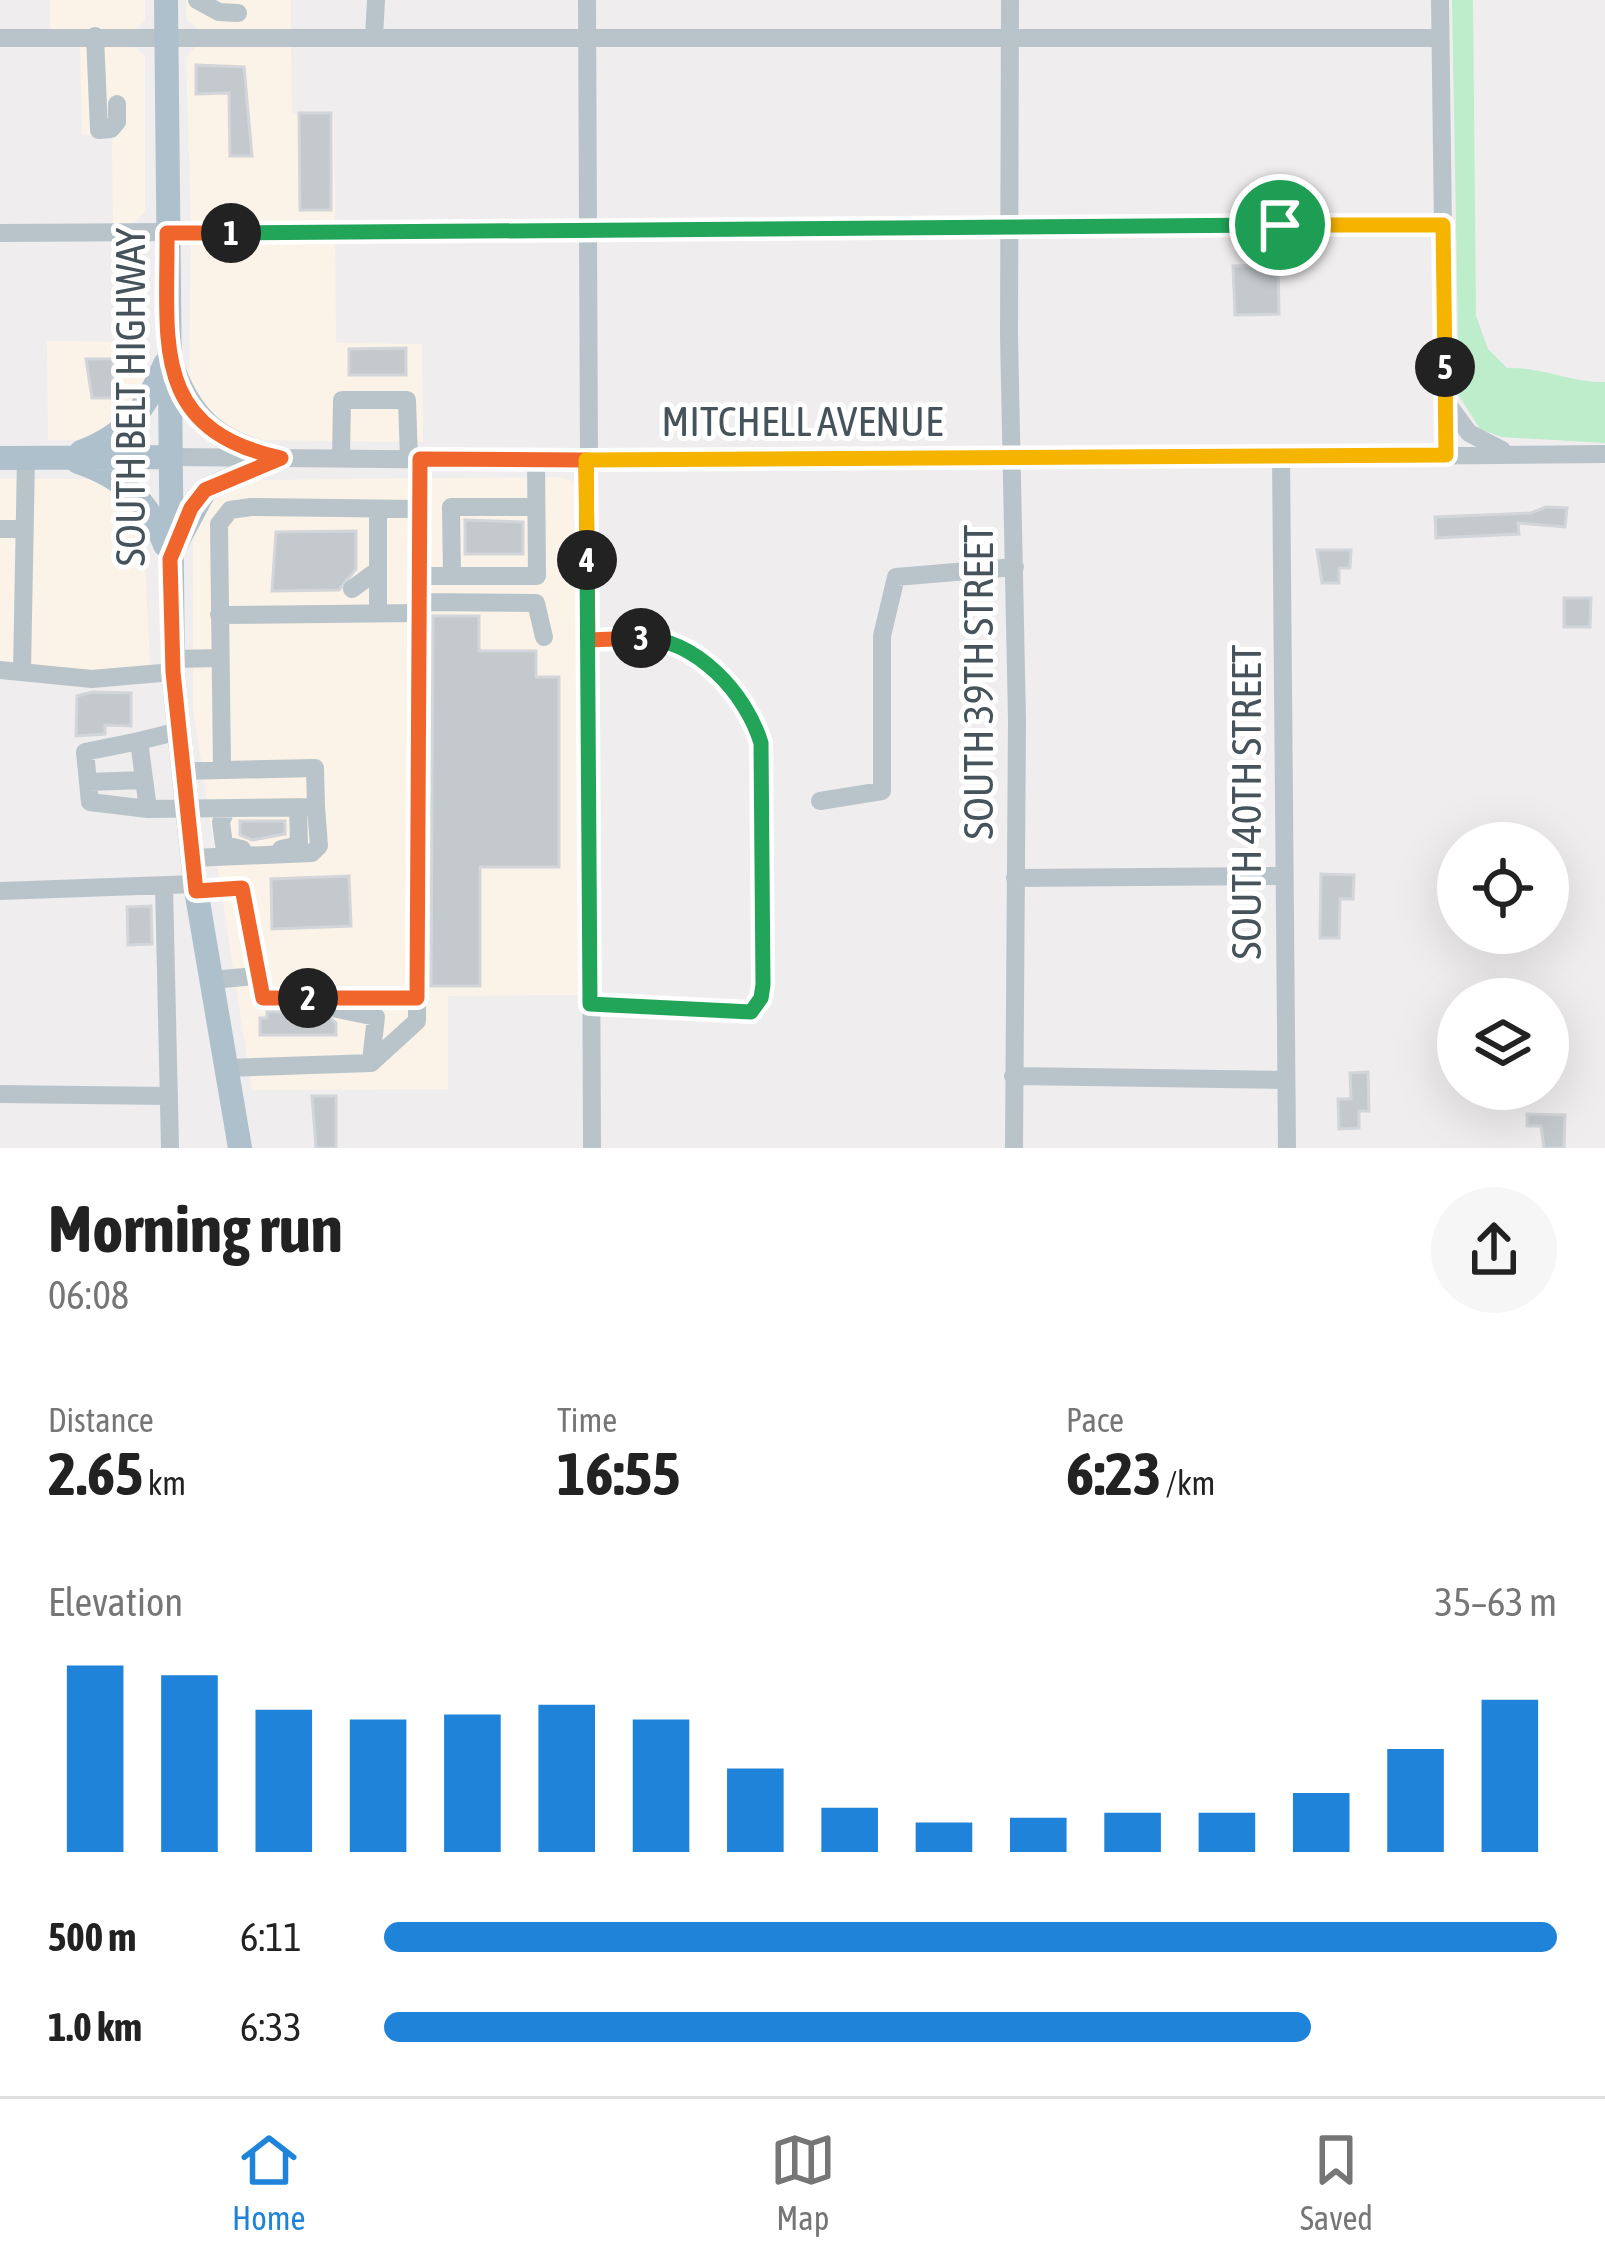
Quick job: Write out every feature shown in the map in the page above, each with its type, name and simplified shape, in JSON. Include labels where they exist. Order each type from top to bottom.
[{"type":"main road","name":"SOUTH BELT HIGHWAY","points":[[166,0],[173,666],[196,887],[240,1148]]},
{"type":"main road","points":[[65,458],[128,426],[141,413],[168,357]]},
{"type":"main road","points":[[168,357],[186,400],[210,432],[245,450],[281,458]]},
{"type":"main road","name":"MITCHELL AVENUE","points":[[13,458],[168,457]]},
{"type":"main road","points":[[65,458],[124,483],[141,498],[170,559]]},
{"type":"main road","points":[[170,559],[191,508],[205,490],[281,458]]},
{"type":"street","points":[[374,38],[376,0]]},
{"type":"street","points":[[587,0],[592,1148]]},
{"type":"street","name":"SOUTH 39TH STREET","points":[[1010,0],[1014,1148]]},
{"type":"street","points":[[1440,0],[1446,455]]},
{"type":"street","points":[[192,1],[238,6],[238,36]]},
{"type":"street","points":[[91,36],[88,113],[95,125],[111,129],[117,104]]},
{"type":"street","points":[[0,38],[1440,38]]},
{"type":"street","points":[[0,233],[1443,225]]},
{"type":"street","points":[[227,1068],[371,1057],[417,1021],[420,509],[407,400],[342,400],[341,458]]},
{"type":"street","points":[[1445,400],[1469,433],[1512,454]]},
{"type":"street","name":"MITCHELL AVENUE","points":[[168,457],[586,460],[1605,454]]},
{"type":"street","name":"SOUTH 40TH STREET","points":[[1281,456],[1286,1148]]},
{"type":"street","points":[[13,458],[24,529],[22,671]]},
{"type":"street","points":[[420,576],[537,576],[536,460]]},
{"type":"street","points":[[452,576],[451,507],[536,507]]},
{"type":"street","points":[[378,508],[378,613]]},
{"type":"street","points":[[222,768],[219,524],[230,511],[420,509]]},
{"type":"street","points":[[0,529],[24,529]]},
{"type":"street","points":[[820,801],[882,791],[882,636],[896,577],[1015,567]]},
{"type":"street","points":[[321,614],[378,570]]},
{"type":"street","points":[[219,615],[378,613],[536,603],[544,637]]},
{"type":"street","points":[[588,640],[661,638],[690,651],[719,674],[756,726],[762,777],[763,985],[757,1008],[737,1012],[590,1004]]},
{"type":"street","points":[[0,670],[92,679],[220,658]]},
{"type":"street","points":[[178,731],[85,752],[90,802],[187,811],[307,807]]},
{"type":"street","points":[[139,741],[148,809]]},
{"type":"street","points":[[182,770],[315,768],[299,844],[285,849],[224,845],[220,821],[226,810]]},
{"type":"street","points":[[88,782],[143,780]]},
{"type":"street","points":[[192,858],[312,854],[319,846],[307,807]]},
{"type":"street","points":[[1015,878],[1282,876]]},
{"type":"street","points":[[164,886],[170,1148]]},
{"type":"street","points":[[0,891],[242,888],[263,998],[417,998]]},
{"type":"street","points":[[211,980],[256,976]]},
{"type":"street","points":[[277,998],[290,1010],[353,1008],[376,1017],[376,1047],[371,1057]]},
{"type":"street","points":[[1013,1076],[1286,1080]]},
{"type":"street","points":[[0,1094],[170,1096]]},
{"type":"shaded area","points":[[50,0],[145,0],[145,21],[134,30],[50,29]]},
{"type":"shaded area","points":[[186,0],[291,0],[291,30],[199,30],[186,19]]},
{"type":"shaded area","points":[[80,44],[130,44],[145,55],[145,211],[134,223],[113,224],[112,137],[82,135]]},
{"type":"shaded area","points":[[197,45],[291,45],[292,114],[334,116],[335,223],[191,221],[186,58]]},
{"type":"shaded area","points":[[335,237],[336,343],[422,344],[423,442],[254,440],[215,428],[189,384],[191,243],[201,238]]},
{"type":"shaded area","points":[[47,341],[147,342],[146,386],[120,426],[78,440],[48,440]]},
{"type":"shaded area","points":[[556,477],[573,481],[579,506],[582,995],[448,996],[448,1089],[252,1090],[193,709],[193,529],[208,499],[253,480]]},
{"type":"shaded area","points":[[0,479],[90,479],[105,484],[143,518],[150,665],[81,671],[0,665]]},
{"type":"green space","points":[[1452,0],[1473,0],[1476,316],[1488,349],[1507,368],[1605,382],[1605,443],[1502,437],[1480,429],[1459,396]]},
{"type":"building","points":[[196,65],[244,67],[252,156],[230,156],[229,93],[196,94]]},
{"type":"building","points":[[299,113],[331,113],[331,210],[300,210]]},
{"type":"building","points":[[1278,265],[1279,314],[1235,315],[1233,266]]},
{"type":"building","points":[[406,348],[406,375],[349,375],[349,349]]},
{"type":"building","points":[[86,359],[113,359],[113,398],[92,398]]},
{"type":"building","points":[[1546,507],[1567,508],[1565,527],[1518,523],[1519,534],[1436,538],[1435,517],[1531,513]]},
{"type":"building","points":[[465,520],[523,522],[523,554],[465,554]]},
{"type":"building","points":[[356,531],[356,569],[339,590],[272,591],[276,532]]},
{"type":"building","points":[[1317,550],[1351,550],[1350,568],[1339,568],[1339,583],[1322,583]]},
{"type":"building","points":[[1564,598],[1591,598],[1590,627],[1564,627]]},
{"type":"building","points":[[433,616],[479,616],[479,651],[536,651],[536,677],[559,677],[559,867],[480,867],[480,986],[431,986]]},
{"type":"building","points":[[131,693],[131,726],[105,725],[105,734],[76,736],[77,696]]},
{"type":"building","points":[[240,821],[285,821],[285,834],[252,840],[240,835]]},
{"type":"building","points":[[1321,874],[1354,875],[1353,899],[1340,899],[1339,938],[1320,938]]},
{"type":"building","points":[[349,876],[351,926],[272,929],[271,879]]},
{"type":"building","points":[[151,906],[152,944],[128,945],[127,907]]},
{"type":"building","points":[[267,1012],[324,1012],[336,1023],[336,1035],[260,1035],[260,1018],[267,1018]]},
{"type":"building","points":[[1368,1072],[1369,1111],[1359,1111],[1359,1128],[1339,1129],[1338,1099],[1351,1099],[1350,1073]]},
{"type":"building","points":[[312,1096],[336,1096],[336,1148],[316,1148]]},
{"type":"building","points":[[1527,1114],[1565,1115],[1564,1148],[1544,1148],[1541,1126],[1527,1126]]},
{"type":"route","points":[[1280,225],[167,233],[168,357],[186,400],[202,424],[223,440],[281,458],[227,476],[205,490],[191,508],[170,559],[173,672],[196,891],[242,888],[263,998],[417,998],[420,459],[586,460],[588,640],[661,638],[690,651],[719,674],[756,726],[761,743],[763,985],[757,1008],[751,1012],[590,1004],[586,460],[1446,455],[1443,225],[1280,225]]}]
